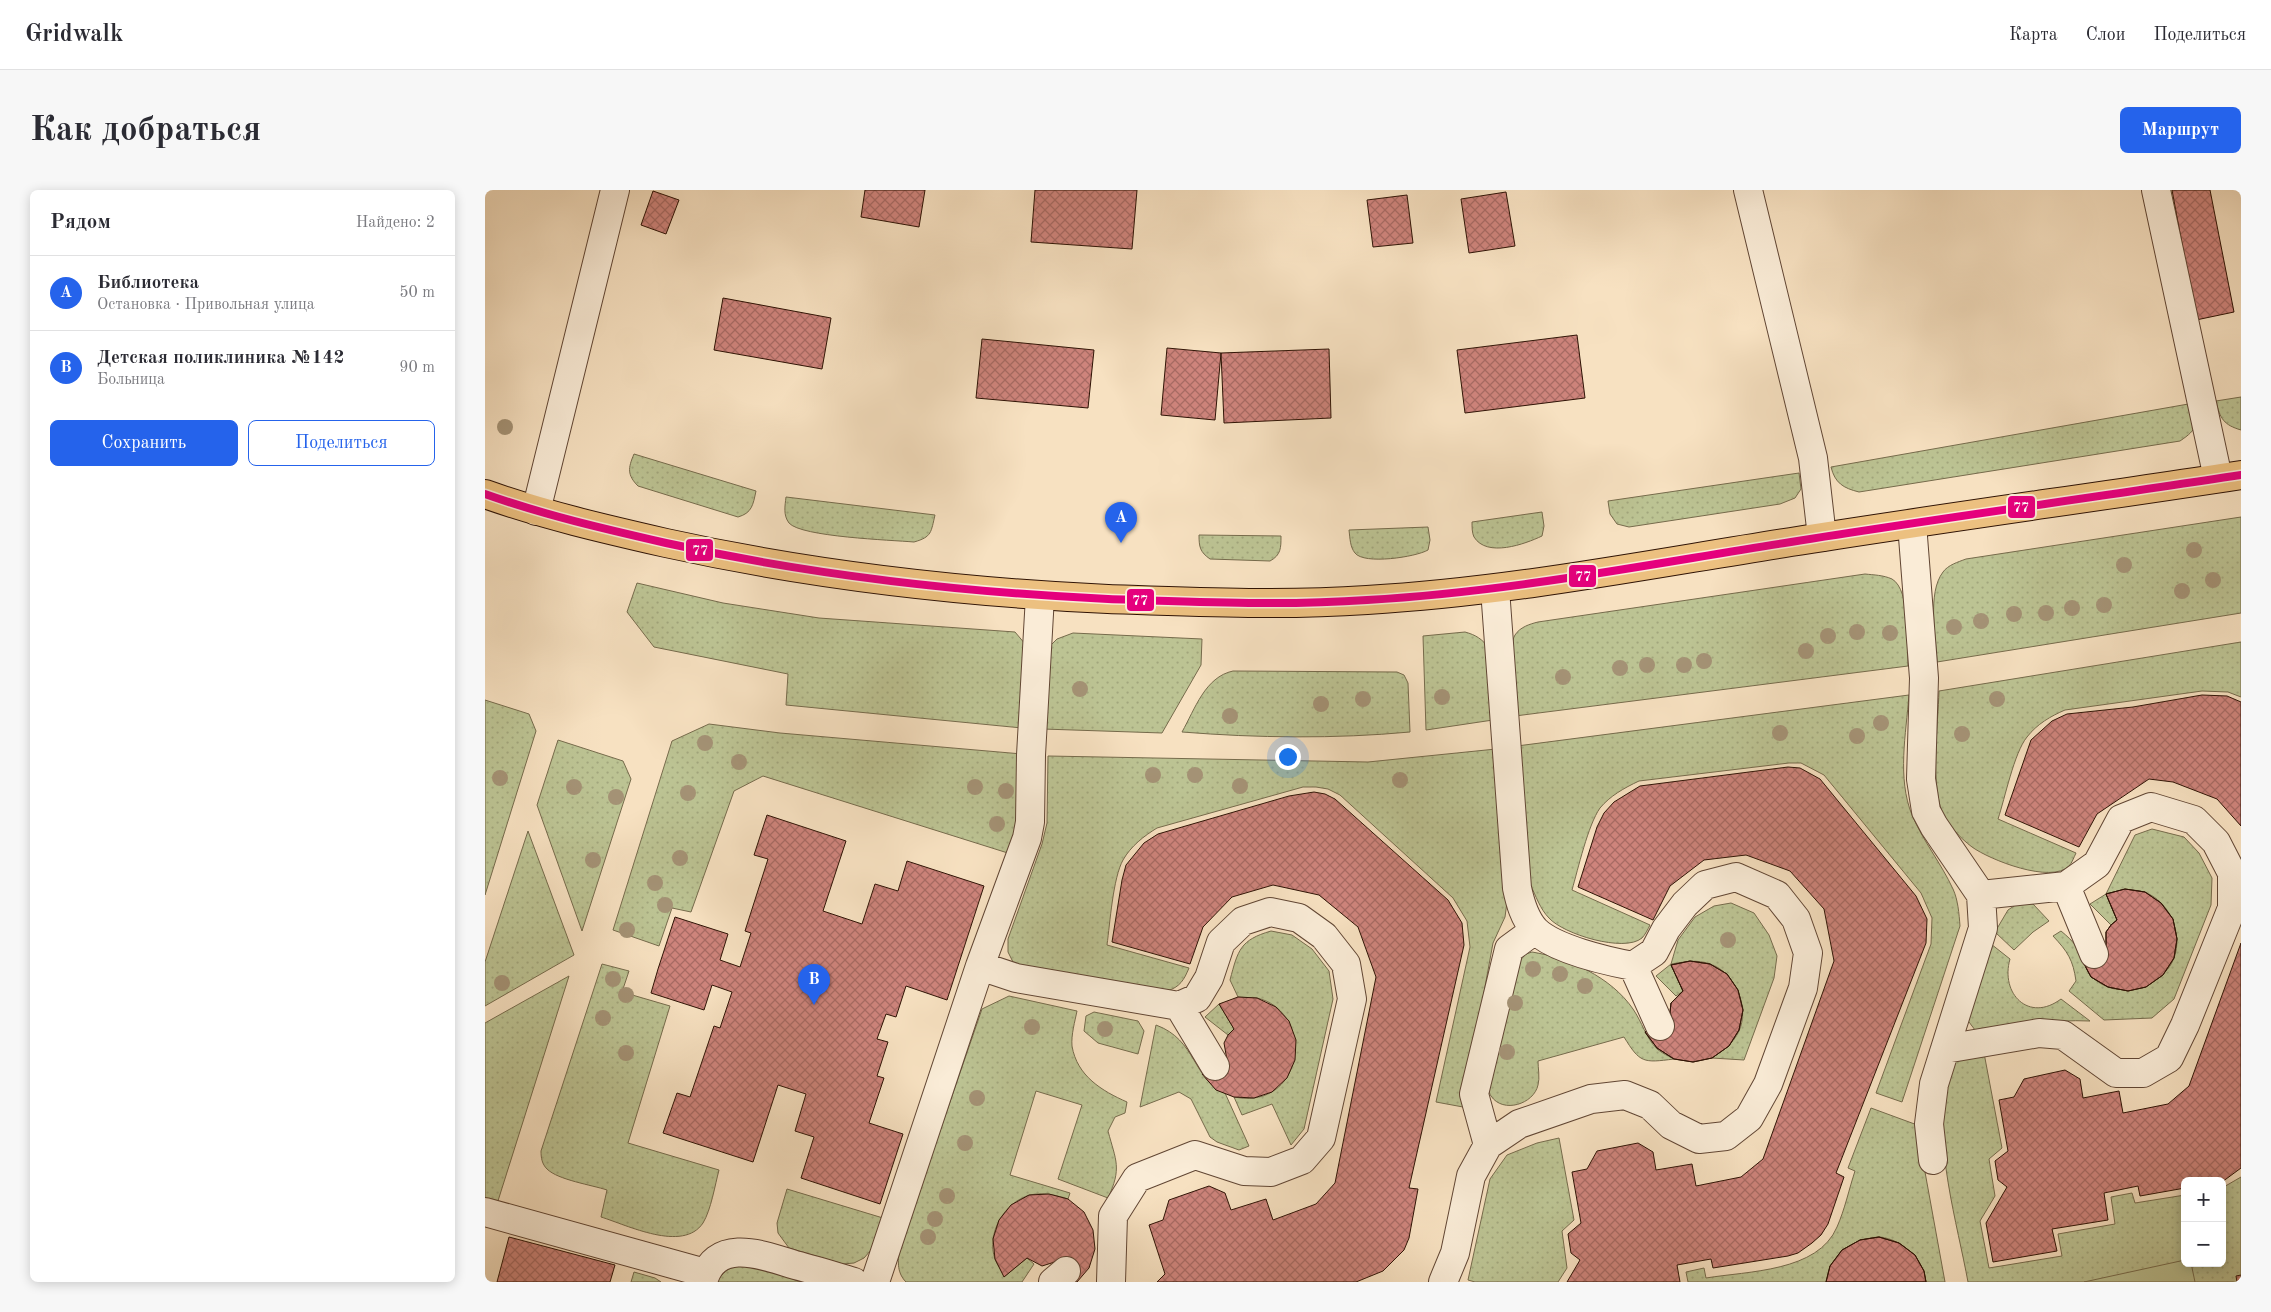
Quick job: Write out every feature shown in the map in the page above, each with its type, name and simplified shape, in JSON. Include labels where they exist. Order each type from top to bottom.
[{"type":"main road","points":[[486,499],[594,527],[729,557],[822,573],[921,586],[1040,596],[1198,603],[1320,603],[1495,589],[1822,537],[2229,477]]},
{"type":"street","points":[[536,511],[615,190]]},
{"type":"street","points":[[1748,190],[1813,458],[1822,537]]},
{"type":"street","points":[[2156,190],[2229,477]]},
{"type":"street","points":[[1912,524],[1924,678],[1921,779],[1923,796],[1926,811],[1933,826],[1981,894],[1983,928],[1934,1084],[1929,1124],[1933,1160]]},
{"type":"street","points":[[1443,1282],[1455,1253],[1471,1176],[1488,1145],[1519,1124],[1591,1099],[1625,1095],[1650,1105],[1671,1125],[1699,1139],[1726,1136],[1749,1118],[1768,1084],[1803,988],[1808,953],[1796,919],[1777,895],[1736,877],[1705,885],[1685,904],[1666,929],[1654,952],[1633,966],[1593,958],[1554,941],[1535,930],[1522,908],[1517,888],[1495,589]]},
{"type":"street","points":[[875,1282],[980,966],[1027,838],[1030,822],[1031,755],[1040,596]]},
{"type":"street","points":[[1945,1049],[2039,1033],[2063,1036],[2116,1073],[2143,1073],[2169,1058],[2185,1025],[2232,908],[2232,873],[2216,842],[2194,820],[2151,808],[2121,819],[2097,864],[2066,886],[1981,894]]},
{"type":"street","points":[[2066,886],[2094,954]]},
{"type":"street","points":[[980,966],[1016,978],[1179,1006],[1197,998],[1209,978],[1221,942],[1243,921],[1270,912],[1299,918],[1324,936],[1346,964],[1351,999],[1321,1138],[1302,1160],[1271,1172],[1244,1171],[1195,1155],[1137,1178],[1113,1216],[1111,1282]]},
{"type":"street","points":[[1488,1145],[1474,1094],[1509,948],[1535,930]]},
{"type":"street","points":[[1633,966],[1660,1026]]},
{"type":"street","points":[[1179,1006],[1215,1066]]},
{"type":"street","points":[[485,1212],[704,1277],[715,1261],[733,1253],[751,1252],[854,1282]]},
{"type":"green space","points":[[2241,397],[2241,430],[2230,426],[2221,417],[2216,401]]},
{"type":"green space","points":[[2194,403],[2195,425],[2190,433],[2180,441],[1859,492],[1848,489],[1837,481],[1831,467]]},
{"type":"green space","points":[[634,454],[756,491],[753,504],[749,511],[738,517],[638,486],[630,475]]},
{"type":"green space","points":[[1799,473],[1801,489],[1795,498],[1780,504],[1629,527],[1617,524],[1610,514],[1608,501]]},
{"type":"green space","points":[[786,497],[935,515],[930,533],[914,542],[828,535],[797,528],[789,523],[785,514]]},
{"type":"green space","points":[[1542,512],[1544,526],[1542,536],[1526,542],[1506,547],[1488,547],[1480,543],[1473,535],[1472,522]]},
{"type":"green space","points":[[2241,517],[2241,613],[1937,662],[1934,616],[1935,591],[1943,572],[1953,564],[1966,559]]},
{"type":"green space","points":[[1428,527],[1430,540],[1428,550],[1422,553],[1390,559],[1369,559],[1360,557],[1353,551],[1351,545],[1349,530]]},
{"type":"green space","points":[[1199,535],[1281,536],[1280,548],[1278,554],[1270,561],[1210,559],[1201,549]]},
{"type":"green space","points":[[1865,574],[1879,575],[1892,579],[1898,585],[1902,594],[1907,619],[1908,666],[1515,716],[1511,651],[1517,632],[1529,625],[1538,622]]},
{"type":"green space","points":[[637,583],[723,603],[819,618],[1015,632],[1026,645],[1022,728],[786,705],[788,674],[654,647],[627,612]]},
{"type":"green space","points":[[1465,632],[1479,638],[1489,648],[1493,720],[1426,730],[1423,636]]},
{"type":"green space","points":[[1073,633],[1202,639],[1201,665],[1162,733],[1043,729],[1051,645],[1057,639]]},
{"type":"green space","points":[[2241,642],[2241,697],[2228,692],[2202,691],[2065,710],[2035,728],[2027,737],[2014,764],[1998,819],[2076,853],[2069,866],[2060,871],[2035,871],[1992,858],[1972,847],[1958,835],[1946,820],[1941,809],[1936,782],[1939,691]]},
{"type":"green space","points":[[1233,671],[1397,672],[1404,675],[1408,683],[1410,732],[1296,737],[1182,732],[1196,704],[1208,687],[1223,674]]},
{"type":"green space","points":[[1909,695],[1904,756],[1907,801],[1916,825],[1953,889],[1959,911],[1960,926],[1902,1102],[1876,1093],[1931,944],[1932,918],[1921,893],[1824,775],[1801,763],[1789,763],[1639,781],[1628,786],[1600,808],[1587,836],[1572,890],[1650,925],[1643,937],[1633,942],[1622,943],[1594,940],[1556,924],[1549,918],[1541,906],[1530,884],[1517,746]]},
{"type":"green space","points":[[485,700],[529,714],[536,731],[485,895]]},
{"type":"green space","points":[[709,724],[780,733],[1022,754],[1021,821],[1011,854],[763,776],[734,791],[691,912],[672,908],[659,946],[613,930],[672,741]]},
{"type":"green space","points":[[558,740],[623,761],[631,779],[582,931],[537,805]]},
{"type":"green space","points":[[1496,749],[1507,902],[1505,917],[1493,943],[1463,1107],[1436,1102],[1470,947],[1467,921],[1453,898],[1340,795],[1328,789],[1303,787],[1157,828],[1130,850],[1123,860],[1117,878],[1112,901],[1107,945],[1189,968],[1181,983],[1175,987],[1167,991],[1015,966],[1008,952],[1008,939],[1042,844],[1047,823],[1048,756],[1368,762]]},
{"type":"green space","points":[[2152,829],[2184,837],[2199,853],[2212,878],[2211,905],[2174,999],[2152,1018],[2104,1020],[2069,991],[2076,981],[2073,967],[2063,947],[2053,936],[2061,931],[2079,951],[2090,975],[2099,983],[2111,988],[2135,987],[2159,977],[2171,964],[2177,941],[2171,917],[2164,906],[2144,892],[2130,890],[2106,894],[2135,835]]},
{"type":"green space","points":[[528,831],[574,955],[485,1006],[485,962]]},
{"type":"green space","points":[[2106,894],[2117,920],[2111,925],[2090,904]]},
{"type":"green space","points":[[1731,903],[1754,913],[1769,935],[1777,956],[1774,978],[1744,1060],[1712,1058],[1734,1040],[1742,1022],[1741,1001],[1733,982],[1727,974],[1705,962],[1691,961],[1671,964],[1678,940],[1695,917],[1714,906]]},
{"type":"green space","points":[[2017,904],[2033,904],[2049,921],[2033,932],[2014,950],[1995,932],[2008,910]]},
{"type":"green space","points":[[1271,931],[1292,935],[1312,949],[1329,971],[1333,999],[1304,1129],[1291,1145],[1272,1104],[1242,1115],[1234,1097],[1254,1098],[1271,1092],[1284,1081],[1292,1066],[1295,1050],[1293,1033],[1286,1018],[1274,1005],[1257,998],[1238,997],[1230,980],[1235,961],[1242,948],[1253,938]]},
{"type":"green space","points":[[1991,944],[2010,959],[2009,983],[2013,993],[2020,1001],[2028,1006],[2038,1008],[2049,1006],[2061,999],[2090,1021],[2047,1022],[1978,1034],[1966,1018]]},
{"type":"green space","points":[[1532,952],[1574,964],[1601,978],[1613,987],[1633,1009],[1653,1045],[1674,1059],[1649,1061],[1643,1059],[1634,1052],[1624,1037],[1538,1061],[1539,1082],[1531,1097],[1525,1102],[1510,1105],[1503,1105],[1496,1101],[1490,1094],[1487,1077],[1517,957]]},
{"type":"green space","points":[[602,964],[629,971],[622,992],[670,1006],[628,1143],[719,1170],[706,1218],[694,1232],[682,1236],[654,1234],[601,1217],[607,1190],[575,1182],[552,1173],[542,1161],[541,1151]]},
{"type":"green space","points":[[1671,964],[1683,991],[1676,996],[1656,976]]},
{"type":"green space","points":[[569,976],[497,1204],[485,1200],[485,1023]]},
{"type":"green space","points":[[1009,996],[1077,1011],[1072,1046],[1079,1066],[1100,1087],[1127,1102],[1125,1113],[1115,1117],[1108,1131],[1116,1164],[1112,1188],[1108,1198],[1058,1179],[1082,1105],[1036,1091],[1010,1175],[1070,1193],[1068,1199],[1049,1194],[1030,1195],[1012,1204],[999,1220],[993,1239],[993,1249],[996,1261],[1005,1276],[1027,1258],[1034,1264],[1022,1282],[906,1282],[899,1270],[900,1247],[982,1009]]},
{"type":"green space","points":[[1219,1004],[1234,1029],[1228,1035],[1205,1017]]},
{"type":"green space","points":[[1094,1012],[1138,1021],[1144,1031],[1138,1054],[1098,1043],[1084,1031],[1086,1016]]},
{"type":"green space","points":[[1156,1025],[1179,1040],[1206,1079],[1214,1087],[1225,1093],[1249,1146],[1239,1150],[1217,1142],[1210,1137],[1191,1099],[1179,1092],[1140,1107]]},
{"type":"green space","points":[[1984,1053],[2002,1148],[1989,1159],[1995,1196],[1980,1221],[1989,1268],[2062,1256],[2058,1234],[2115,1224],[2111,1197],[2132,1193],[2135,1203],[2181,1196],[2181,1267],[2226,1267],[2226,1186],[2241,1177],[2241,1282],[1968,1282],[1944,1156],[1943,1106],[1948,1081],[1956,1059]]},
{"type":"green space","points":[[1871,1108],[1920,1126],[1923,1161],[1945,1282],[1926,1282],[1916,1258],[1911,1252],[1897,1242],[1880,1237],[1860,1240],[1826,1282],[1688,1282],[1686,1272],[1704,1268],[1706,1278],[1780,1267],[1814,1253],[1828,1242],[1837,1227],[1842,1213],[1855,1171],[1848,1168]]},
{"type":"green space","points":[[1559,1138],[1574,1220],[1562,1231],[1567,1268],[1558,1282],[1475,1282],[1468,1280],[1490,1179],[1507,1155],[1537,1143]]},
{"type":"green space","points":[[787,1189],[883,1218],[871,1250],[864,1258],[854,1263],[843,1264],[789,1248],[778,1233],[777,1223]]},
{"type":"green space","points":[[2181,1261],[2181,1267],[2192,1267],[2195,1282],[2084,1282]]},
{"type":"green space","points":[[751,1264],[801,1282],[717,1282],[727,1270],[740,1265]]},
{"type":"green space","points":[[634,1272],[655,1278],[661,1282],[631,1282]]},
{"type":"building","points":[[865,190],[925,190],[919,227],[861,217]]},
{"type":"building","points":[[1035,190],[1137,190],[1132,249],[1031,242]]},
{"type":"building","points":[[2172,190],[2210,190],[2234,312],[2196,320]]},
{"type":"building","points":[[653,191],[679,200],[666,234],[641,225]]},
{"type":"building","points":[[1506,192],[1515,246],[1469,253],[1461,199]]},
{"type":"building","points":[[1407,195],[1413,243],[1373,247],[1367,200]]},
{"type":"building","points":[[723,298],[831,318],[822,369],[714,350]]},
{"type":"building","points":[[1577,335],[1585,398],[1465,413],[1457,350]]},
{"type":"building","points":[[982,339],[1094,350],[1088,408],[976,398]]},
{"type":"building","points":[[1167,348],[1221,353],[1215,420],[1161,415]]},
{"type":"building","points":[[1329,349],[1331,418],[1224,423],[1221,353]]},
{"type":"building","points":[[2202,695],[2227,696],[2241,702],[2241,826],[2217,799],[2173,782],[2149,779],[2097,814],[2079,847],[2005,815],[2031,740],[2052,721],[2067,714],[2133,707]]},
{"type":"building","points":[[1788,767],[1800,768],[1820,779],[1916,896],[1927,919],[1926,943],[1836,1173],[1844,1177],[1828,1224],[1821,1235],[1812,1243],[1798,1253],[1788,1256],[1713,1268],[1711,1259],[1677,1265],[1680,1282],[1567,1282],[1580,1260],[1571,1253],[1568,1234],[1581,1223],[1572,1172],[1587,1169],[1597,1151],[1638,1143],[1653,1152],[1656,1170],[1692,1164],[1696,1186],[1741,1177],[1763,1159],[1834,961],[1824,909],[1790,871],[1746,855],[1704,860],[1670,886],[1653,920],[1578,887],[1597,827],[1604,813],[1614,802],[1640,786]]},
{"type":"building","points":[[1314,792],[1325,794],[1335,799],[1448,900],[1462,923],[1464,945],[1409,1188],[1418,1189],[1409,1238],[1404,1250],[1383,1271],[1356,1282],[1157,1282],[1165,1274],[1149,1225],[1163,1220],[1169,1200],[1209,1186],[1225,1193],[1231,1210],[1266,1199],[1273,1220],[1316,1204],[1335,1183],[1376,977],[1358,927],[1319,895],[1273,885],[1232,897],[1203,927],[1190,964],[1112,942],[1126,865],[1144,843],[1158,834],[1289,796]]},
{"type":"building","points":[[767,815],[846,841],[823,911],[862,924],[875,884],[898,891],[907,861],[984,886],[947,1000],[906,986],[896,1017],[886,1014],[877,1039],[888,1042],[877,1076],[884,1078],[869,1123],[903,1134],[880,1204],[801,1178],[814,1137],[795,1131],[806,1094],[778,1085],[753,1162],[663,1133],[677,1093],[690,1097],[714,1026],[720,1028],[732,992],[712,985],[704,1010],[651,993],[675,917],[728,934],[720,960],[740,967],[751,933],[745,931],[768,859],[754,855]]},
{"type":"building","points":[[2125,889],[2145,892],[2161,903],[2173,919],[2177,939],[2174,958],[2163,975],[2146,987],[2128,991],[2108,987],[2091,977],[2082,960],[2106,949],[2106,932],[2117,920],[2106,894]]},
{"type":"building","points":[[2125,889],[2145,892],[2161,903],[2173,919],[2177,939],[2174,958],[2163,975],[2146,987],[2128,991],[2108,987],[2091,977],[2082,960],[2106,949],[2106,932],[2117,920],[2106,894]]},
{"type":"building","points":[[2241,943],[2241,1168],[2226,1179],[2226,1177],[2181,1177],[2181,1189],[2140,1196],[2138,1186],[2104,1193],[2108,1220],[2052,1229],[2057,1251],[1993,1262],[1986,1223],[2007,1187],[1998,1180],[1995,1161],[2008,1151],[1999,1100],[2014,1097],[2024,1079],[2065,1070],[2080,1079],[2083,1098],[2119,1091],[2123,1113],[2168,1104],[2189,1086]]},
{"type":"building","points":[[1690,961],[1710,964],[1727,974],[1738,990],[1743,1010],[1739,1030],[1729,1046],[1712,1058],[1693,1062],[1674,1059],[1657,1048],[1645,1032],[1672,1020],[1670,1012],[1671,1003],[1683,991],[1671,965]]},
{"type":"building","points":[[1690,961],[1710,964],[1727,974],[1738,990],[1743,1010],[1739,1030],[1729,1046],[1712,1058],[1693,1062],[1674,1059],[1657,1048],[1645,1032],[1672,1020],[1670,1012],[1671,1003],[1683,991],[1671,965]]},
{"type":"building","points":[[1238,997],[1257,998],[1276,1007],[1289,1021],[1296,1040],[1295,1060],[1287,1078],[1272,1092],[1254,1098],[1234,1097],[1216,1090],[1202,1074],[1227,1060],[1224,1043],[1234,1029],[1219,1004]]},
{"type":"building","points":[[1049,1194],[1068,1199],[1084,1212],[1093,1230],[1095,1249],[1089,1268],[1075,1282],[1058,1261],[1042,1266],[1027,1258],[1004,1277],[995,1259],[993,1239],[999,1220],[1011,1205],[1029,1195]]},
{"type":"building","points":[[509,1237],[615,1265],[610,1282],[497,1282]]},
{"type":"building","points":[[1879,1237],[1899,1243],[1915,1255],[1924,1271],[1926,1282],[1826,1282],[1830,1266],[1842,1250],[1860,1240]]},
{"type":"building","points":[[1879,1237],[1899,1243],[1915,1255],[1924,1271],[1926,1282],[1826,1282],[1830,1266],[1842,1250],[1860,1240]]},
{"type":"building","points":[[2241,1275],[2241,1282],[2237,1282],[2236,1276]]},
{"type":"transit line","name":"77","points":[[485,494],[552,515],[666,543],[830,573],[941,587],[1052,596],[1237,603],[1302,603],[1420,596],[1526,584],[1847,533],[2241,475]]},
{"type":"place","name":"Библиотека","points":[[1121,543]]},
{"type":"place","name":"Детская поликлиника №142","points":[[814,1005]]}]
